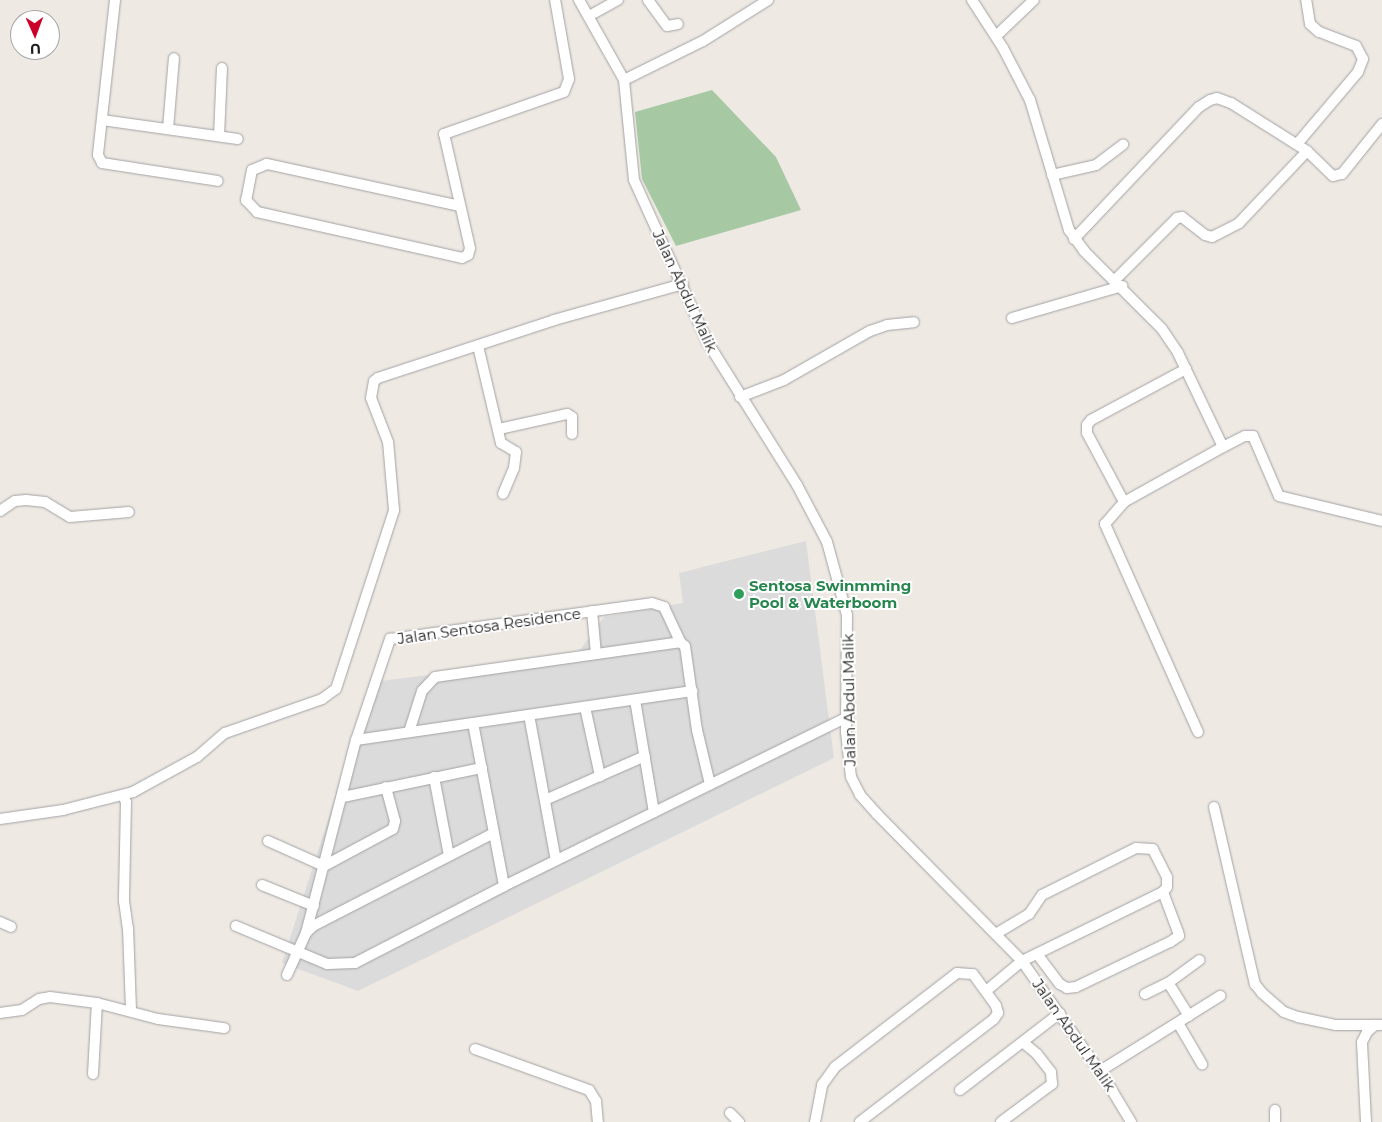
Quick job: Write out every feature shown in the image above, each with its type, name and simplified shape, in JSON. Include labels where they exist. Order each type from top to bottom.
[{"type":"street","points":[[115,0],[98,155],[102,164],[218,181]]},
{"type":"street","points":[[460,206],[267,164],[252,170],[246,200],[257,212],[462,258],[468,255],[470,248],[444,137],[446,131],[564,92],[568,86],[564,46],[555,0]]},
{"type":"street","name":"Jalan Abdul Malik","points":[[579,0],[624,80],[634,180],[683,284],[708,344],[801,493],[824,534],[835,565],[847,615],[847,717],[851,777],[860,796],[1022,961],[1100,1071],[1131,1122]]},
{"type":"street","points":[[589,16],[618,0]]},
{"type":"street","points":[[648,0],[667,26],[678,24]]},
{"type":"street","points":[[624,80],[703,41],[768,0]]},
{"type":"street","points":[[972,0],[996,36],[1030,100],[1052,175],[1074,239],[1162,329],[1186,369],[1223,447]]},
{"type":"street","points":[[996,36],[1034,0]]},
{"type":"street","points":[[1297,144],[1358,72],[1363,59],[1356,46],[1319,32],[1310,24],[1306,0]]},
{"type":"street","points":[[168,129],[174,58]]},
{"type":"street","points":[[219,136],[222,68]]},
{"type":"street","points":[[1074,239],[1200,107],[1210,100],[1217,98],[1231,103],[1307,151],[1327,173],[1338,176],[1382,124]]},
{"type":"street","points":[[102,120],[238,139]]},
{"type":"street","points":[[1052,175],[1096,165],[1123,144]]},
{"type":"street","points":[[1012,318],[1118,283],[1177,218],[1182,218],[1205,236],[1212,237],[1239,223],[1307,151]]},
{"type":"street","points":[[0,819],[63,810],[123,796],[197,757],[233,729],[322,699],[336,689],[394,510],[388,442],[371,398],[374,382],[554,320],[683,284]]},
{"type":"street","points":[[740,397],[784,380],[870,331],[887,325],[914,322]]},
{"type":"street","points":[[478,346],[501,443],[516,452],[517,457],[503,494]]},
{"type":"street","points":[[1124,502],[1087,433],[1087,425],[1091,420],[1186,369]]},
{"type":"street","points":[[499,429],[567,414],[572,417],[572,434]]},
{"type":"street","points":[[1198,732],[1104,524],[1124,502],[1223,447],[1253,436],[1279,496],[1382,521]]},
{"type":"street","points":[[0,511],[15,501],[26,500],[45,502],[70,517],[129,512]]},
{"type":"street","name":"Jalan Sentosa Residence","points":[[287,975],[306,933],[343,797],[356,740],[390,639],[652,603],[664,607],[680,642],[684,646],[697,730],[710,784]]},
{"type":"street","points":[[592,611],[596,654]]},
{"type":"street","points":[[409,732],[422,690],[435,677],[680,642]]},
{"type":"street","points":[[356,740],[692,692]]},
{"type":"street","points":[[635,700],[654,812]]},
{"type":"street","points":[[585,707],[600,776]]},
{"type":"street","points":[[529,715],[556,860]]},
{"type":"street","points":[[236,926],[327,964],[355,963],[556,860],[847,717]]},
{"type":"street","points":[[473,723],[504,886]]},
{"type":"street","points":[[545,800],[645,756]]},
{"type":"street","points":[[343,797],[386,786],[482,768]]},
{"type":"street","points":[[434,777],[449,856]]},
{"type":"street","points":[[268,841],[324,866],[393,829],[395,821],[386,786]]},
{"type":"street","points":[[123,796],[126,802],[124,901],[128,928],[131,1010]]},
{"type":"street","points":[[1214,807],[1255,984],[1262,993],[1284,1012],[1298,1017],[1336,1025],[1378,1025]]},
{"type":"street","points":[[306,933],[312,926],[494,833]]},
{"type":"street","points":[[986,991],[1022,961],[1163,892],[1167,887],[1166,877],[1153,849],[1136,848],[1042,895],[1029,914],[996,934]]},
{"type":"street","points":[[262,886],[314,906]]},
{"type":"street","points":[[1037,954],[1060,984],[1076,987],[1170,942],[1179,936],[1163,892]]},
{"type":"street","points":[[0,922],[10,927]]},
{"type":"street","points":[[1145,994],[1168,984],[1200,960]]},
{"type":"street","points":[[815,1122],[822,1084],[835,1067],[958,973],[973,974],[996,1006],[994,1019],[860,1122]]},
{"type":"street","points":[[1168,984],[1190,1016]]},
{"type":"street","points":[[0,1013],[22,1010],[39,999],[50,996],[131,1010],[158,1019],[224,1028]]},
{"type":"street","points":[[1100,1071],[1220,996]]},
{"type":"street","points":[[93,1074],[97,1003]]},
{"type":"street","points":[[960,1090],[1024,1043],[1060,1013]]},
{"type":"street","points":[[1178,1023],[1202,1064]]},
{"type":"street","points":[[1366,1122],[1361,1051],[1366,1032],[1378,1025]]},
{"type":"street","points":[[1001,1122],[1052,1084],[1051,1072],[1037,1054],[1024,1043]]},
{"type":"street","points":[[475,1050],[589,1090],[596,1101],[598,1122]]},
{"type":"street","points":[[1275,1110],[1275,1122]]},
{"type":"street","points":[[730,1113],[738,1122]]},
{"type":"shaded area","points":[[806,541],[834,758],[358,991],[282,963],[372,682],[575,657],[604,617],[683,603],[679,573]]},
{"type":"green space","points":[[712,90],[776,157],[801,210],[676,246],[642,179],[635,112]]},
{"type":"place","name":"Sentosa Swinmming Pool & Waterboom","points":[[739,594]]}]
